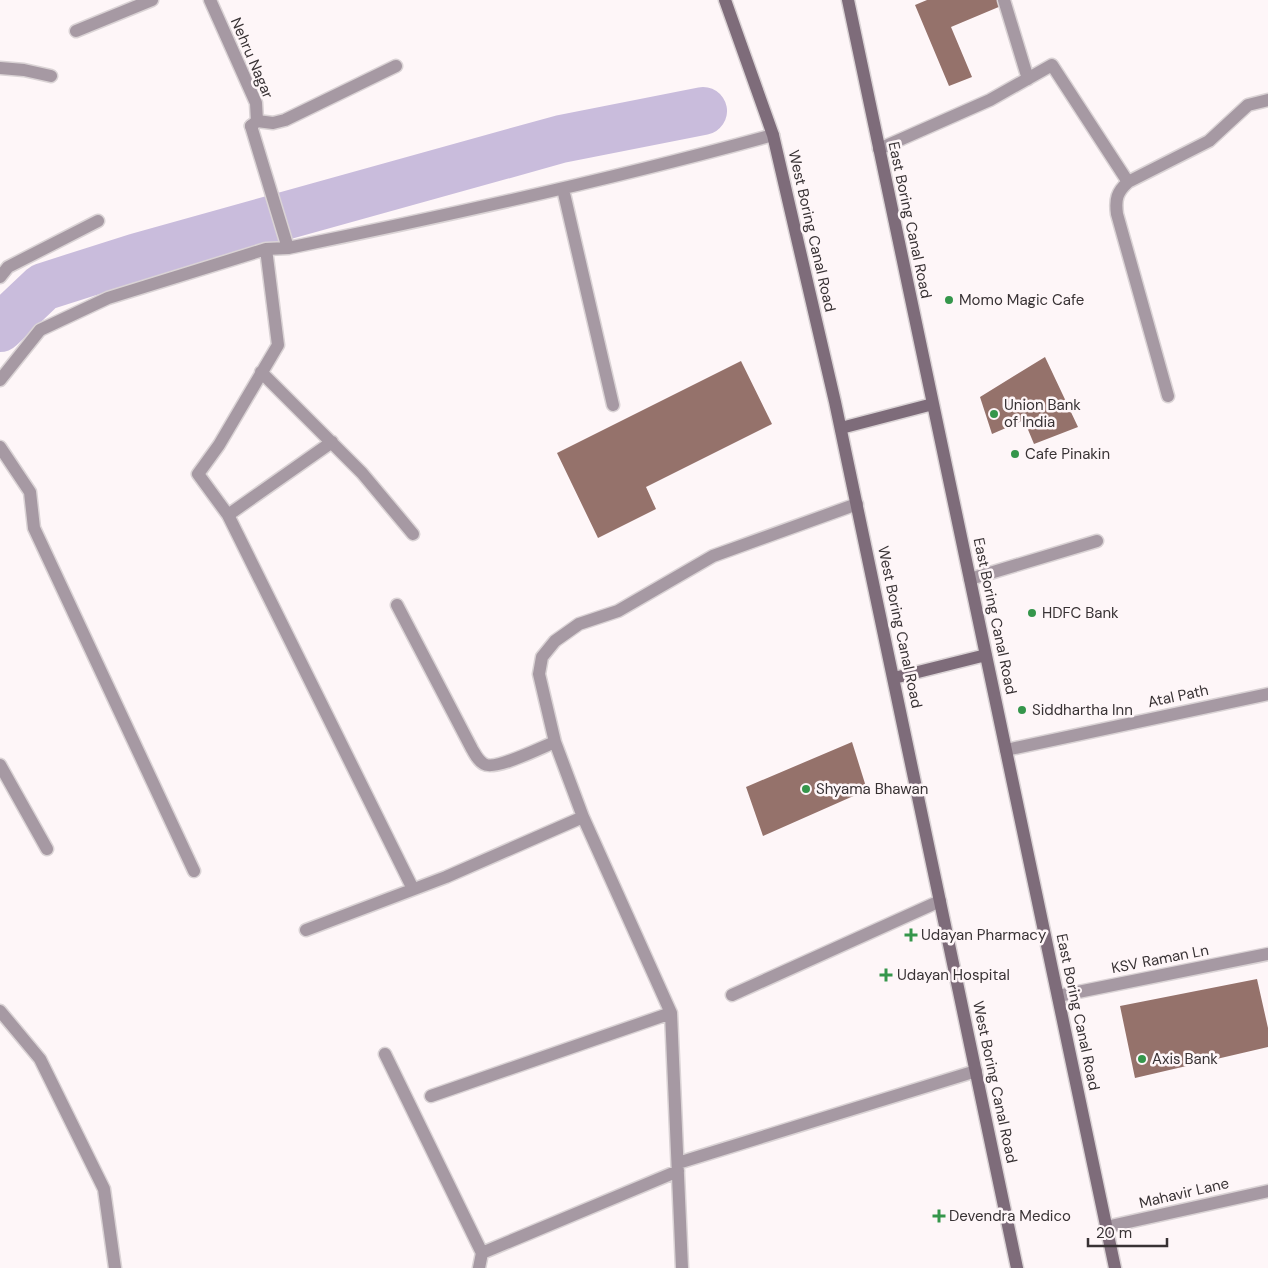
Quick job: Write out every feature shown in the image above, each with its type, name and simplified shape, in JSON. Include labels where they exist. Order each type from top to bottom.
[{"type":"main road","name":"West Boring Canal Road","points":[[725,0],[773,135],[841,428],[1017,1268]]},
{"type":"main road","name":"East Boring Canal Road","points":[[848,0],[1115,1268]]},
{"type":"main road","points":[[841,428],[933,404]]},
{"type":"main road","points":[[894,678],[986,655]]},
{"type":"street","points":[[76,31],[152,0]]},
{"type":"street","name":"Nehru Nagar","points":[[210,0],[256,103],[254,124],[271,193],[282,222],[288,248]]},
{"type":"street","points":[[1004,0],[1028,78]]},
{"type":"street","points":[[879,149],[990,100],[1052,65],[1128,182]]},
{"type":"street","points":[[254,124],[285,120],[396,66]]},
{"type":"street","points":[[0,68],[24,70],[51,76]]},
{"type":"street","points":[[1168,396],[1117,214],[1116,201],[1119,190],[1128,182],[1187,154],[1209,141],[1248,105],[1268,100]]},
{"type":"street","points":[[0,380],[40,330],[108,298],[266,249],[288,248],[453,215],[645,170],[773,135]]},
{"type":"street","points":[[563,189],[613,405]]},
{"type":"street","points":[[0,276],[8,267],[98,221]]},
{"type":"street","points":[[266,249],[278,345],[219,445],[198,474],[228,515],[413,889]]},
{"type":"street","points":[[261,372],[332,442],[385,498],[413,534]]},
{"type":"street","points":[[228,515],[332,442]]},
{"type":"street","points":[[0,447],[30,492],[34,528],[194,871]]},
{"type":"street","points":[[682,1268],[672,1013],[583,817],[555,742],[539,674],[542,657],[555,641],[579,624],[618,611],[713,556],[857,504]]},
{"type":"street","points":[[970,579],[1096,541]]},
{"type":"street","points":[[398,605],[472,749],[483,764],[490,766],[500,764],[555,742]]},
{"type":"street","name":"Atal Path","points":[[1006,750],[1268,694]]},
{"type":"street","points":[[0,765],[47,849]]},
{"type":"street","points":[[306,930],[413,889],[583,817]]},
{"type":"street","points":[[732,994],[940,901]]},
{"type":"street","name":"KSV Raman Ln","points":[[1058,996],[1268,954]]},
{"type":"street","points":[[0,1011],[40,1059],[104,1189],[115,1268]]},
{"type":"street","points":[[431,1096],[672,1013]]},
{"type":"street","points":[[385,1054],[482,1253],[478,1268]]},
{"type":"street","points":[[482,1253],[678,1167],[976,1071]]},
{"type":"street","name":"Mahavir Lane","points":[[1106,1228],[1268,1191]]},
{"type":"building","points":[[927,0],[999,0],[1001,6],[951,27],[972,77],[949,86],[915,5]]},
{"type":"building","points":[[1045,357],[1078,427],[1034,444],[1024,420],[992,434],[980,397]]},
{"type":"building","points":[[741,361],[772,424],[646,487],[656,509],[598,538],[557,453]]},
{"type":"building","name":"Shyama Bhawan","points":[[852,742],[867,790],[763,836],[746,787]]},
{"type":"building","points":[[1257,979],[1268,1028],[1268,1047],[1135,1078],[1120,1006]]},
{"type":"waterway","points":[[0,328],[43,287],[137,257],[561,139],[703,111]]},
{"type":"place","name":"Momo Magic Cafe","points":[[949,300]]},
{"type":"place","name":"Union Bank of India","points":[[994,414]]},
{"type":"place","name":"Cafe Pinakin","points":[[1015,454]]},
{"type":"place","name":"HDFC Bank","points":[[1032,613]]},
{"type":"place","name":"Siddhartha Inn","points":[[1022,710]]},
{"type":"place","name":"Shyama Bhawan","points":[[806,789]]},
{"type":"place","name":"Udayan Pharmacy","points":[[911,935]]},
{"type":"place","name":"Udayan Hospital","points":[[886,975]]},
{"type":"place","name":"Axis Bank","points":[[1142,1059]]},
{"type":"place","name":"Devendra Medico","points":[[939,1216]]}]
